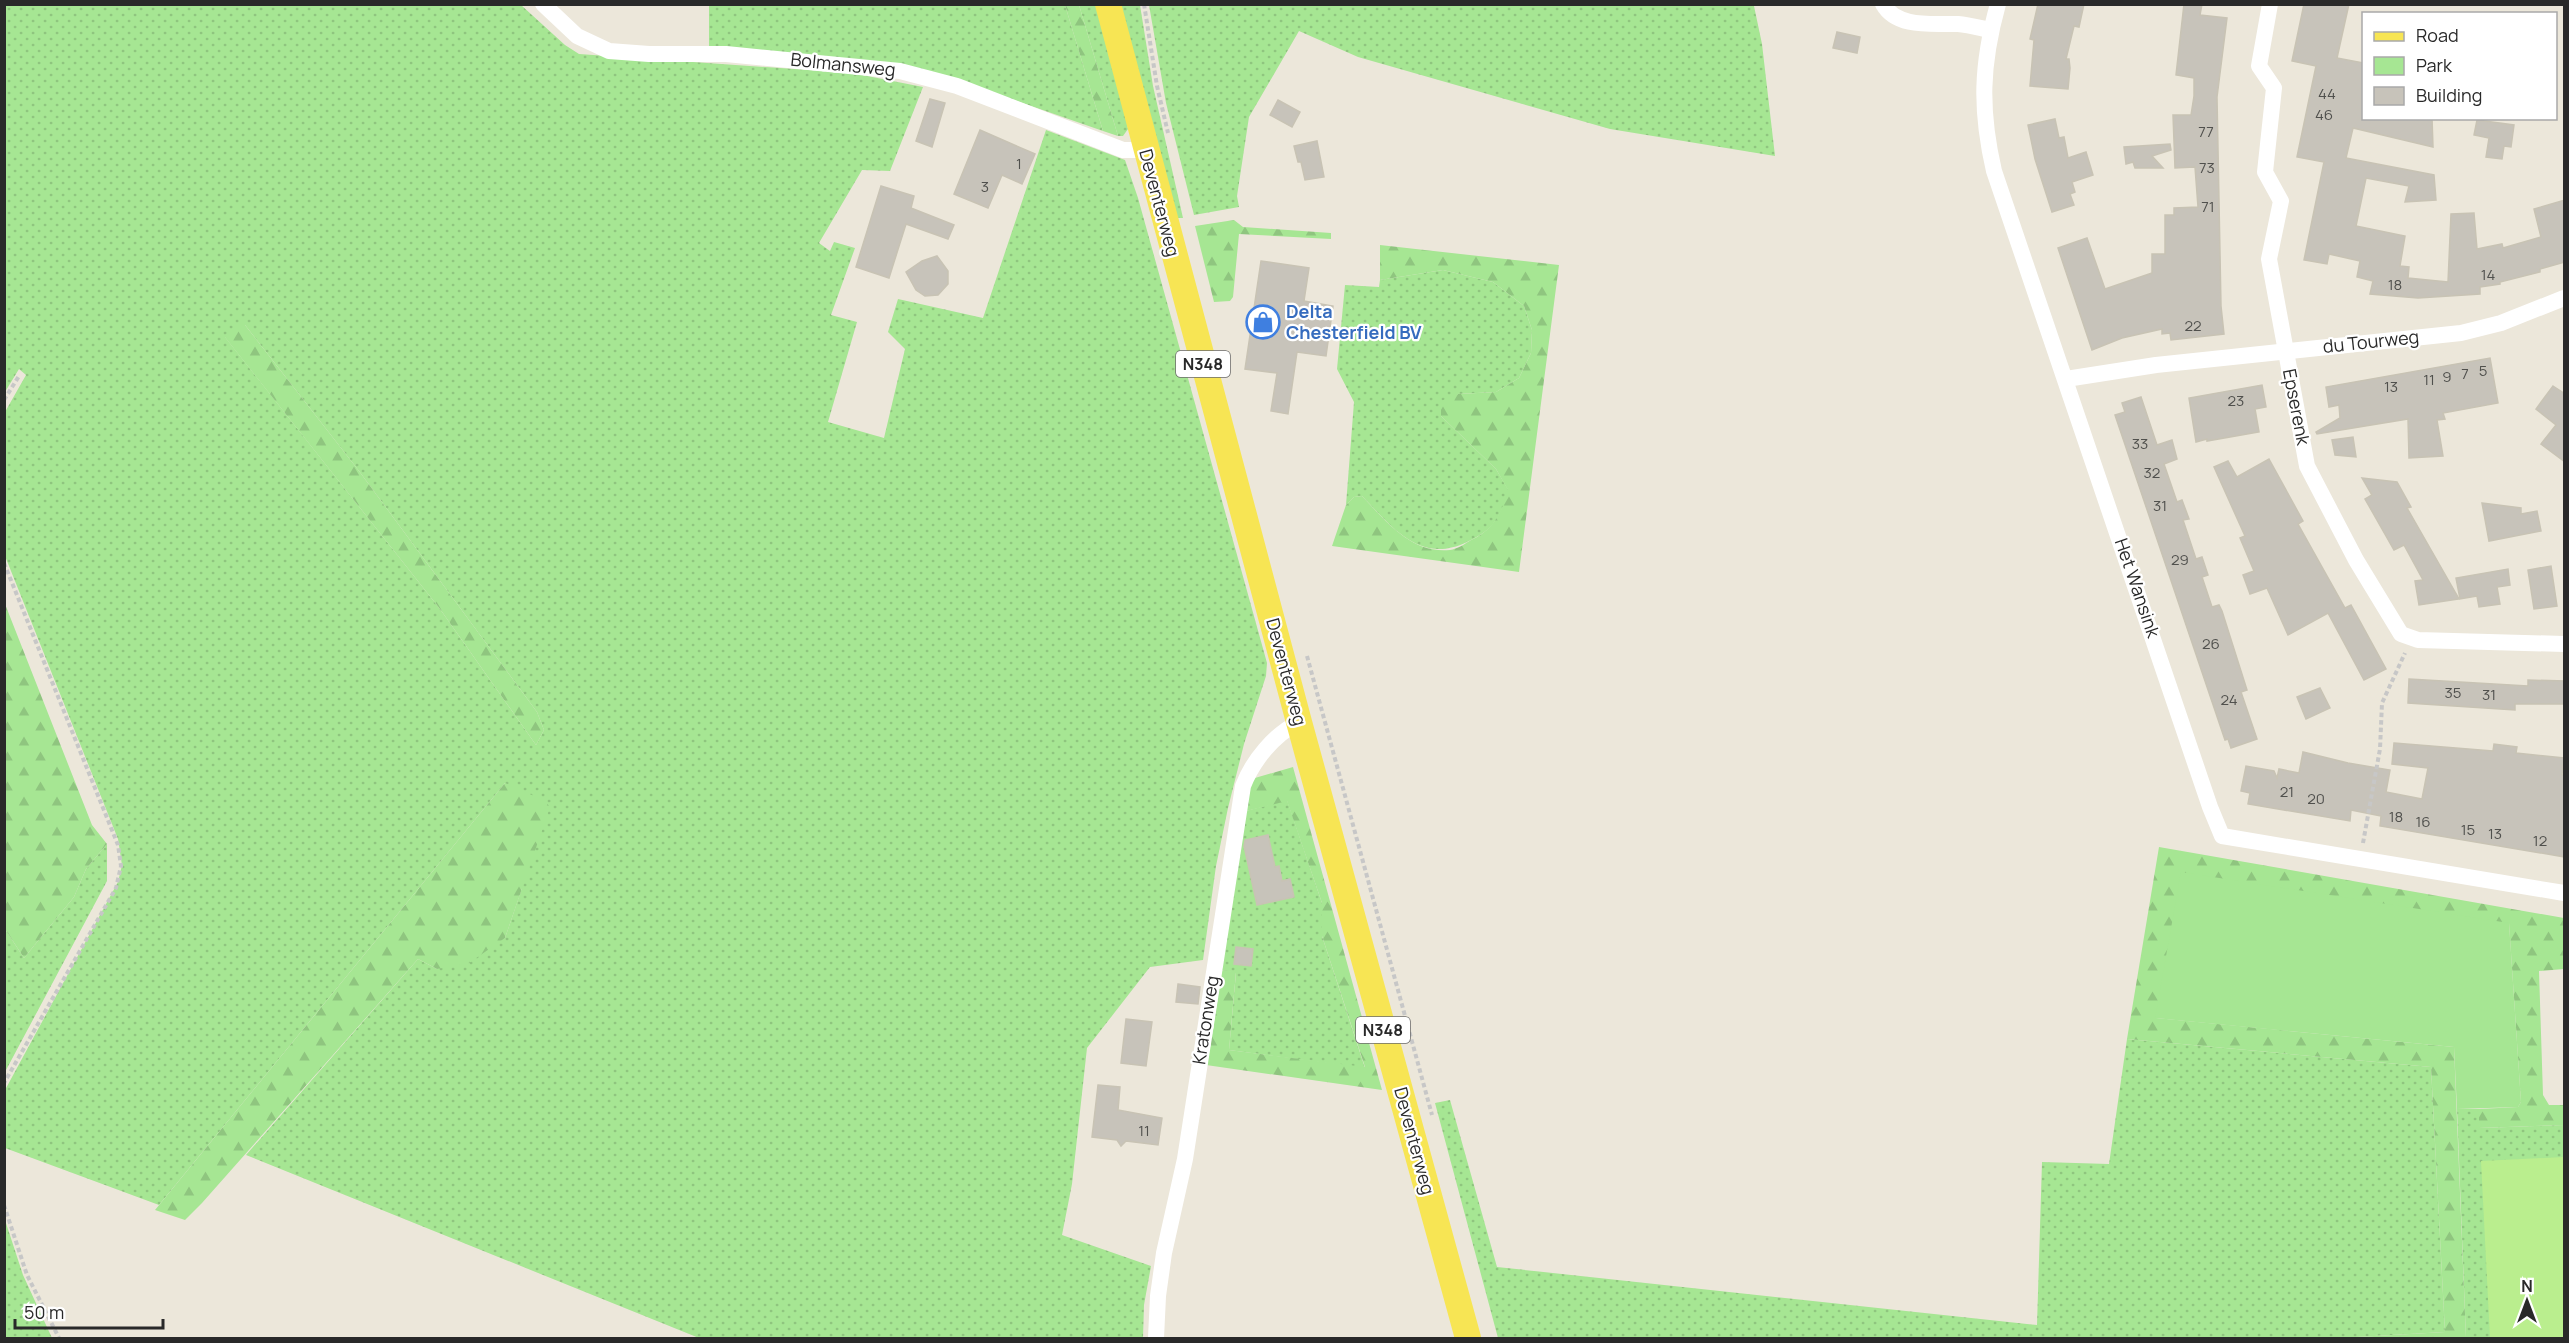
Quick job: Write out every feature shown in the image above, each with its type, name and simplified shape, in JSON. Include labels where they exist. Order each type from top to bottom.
[{"type":"main road","name":"Deventerweg","points":[[1107,4],[1299,722],[1468,1338]]},
{"type":"street","name":"Bolmansweg","points":[[543,4],[577,36],[609,51],[726,54],[900,70],[957,86],[1124,150],[1145,150]]},
{"type":"street","points":[[1882,4],[1890,14],[1903,20],[1968,25],[1990,30]]},
{"type":"street","name":"Het Wansink","points":[[1998,4],[1990,30],[1984,66],[1988,144],[1994,171],[2210,807],[2222,836],[2565,893]]},
{"type":"street","name":"Epserenk","points":[[2270,4],[2259,66],[2274,88],[2265,172],[2281,201],[2269,259],[2284,351],[2307,465],[2356,560],[2396,629],[2411,638]]},
{"type":"street","name":"du Tourweg","points":[[2066,379],[2156,365],[2461,333],[2501,323],[2565,298]]},
{"type":"street","points":[[2411,638],[2565,644]]},
{"type":"street","name":"Kratonweg","points":[[1156,1338],[1158,1296],[1164,1254],[1185,1159],[1243,786],[1248,774],[1266,749],[1278,736],[1299,722]]},
{"type":"path","name":"Deventerweg","points":[[1143,4],[1169,140]]},
{"type":"path","points":[[4,400],[19,376]]},
{"type":"path","points":[[4,563],[118,845],[122,866],[116,888],[4,1083]]},
{"type":"path","points":[[2359,860],[2380,748],[2382,703],[2411,638]]},
{"type":"path","name":"Deventerweg","points":[[1305,649],[1433,1119]]},
{"type":"path","points":[[4,1205],[27,1275],[59,1338]]},
{"type":"green space","points":[[4,5],[521,5],[565,45],[579,54],[852,73],[923,87],[890,171],[862,170],[819,243],[830,251],[834,242],[855,248],[831,315],[857,322],[828,422],[884,438],[905,349],[888,332],[898,299],[983,318],[1046,130],[1125,160],[1138,198],[1267,663],[1266,676],[1244,744],[1228,808],[1216,866],[1203,960],[1150,967],[1087,1048],[1072,1184],[1062,1235],[1151,1266],[1144,1305],[1143,1338],[699,1338],[246,1155],[418,959],[437,969],[505,938],[522,888],[505,783],[159,1205],[5,1148],[5,1090],[118,882],[122,865],[118,839],[5,556],[5,412],[26,375],[19,369],[5,392]],"holes":[[[245,325],[359,471],[537,712],[544,730],[536,745],[440,609],[225,337]]]},
{"type":"green space","points":[[709,5],[1065,5],[1103,131],[930,71],[709,47]]},
{"type":"green space","points":[[1065,5],[1079,5],[1118,136],[1103,131]]},
{"type":"green space","points":[[1079,5],[1096,5],[1127,123],[1128,129],[1123,136],[1118,136]]},
{"type":"green space","points":[[1120,5],[1140,5],[1153,86],[1183,218],[1177,218]]},
{"type":"green space","points":[[1149,5],[1750,5],[1754,6],[1762,44],[1775,156],[1610,129],[1358,57],[1299,31],[1249,117],[1237,196],[1239,207],[1194,215],[1166,103]]},
{"type":"green space","points":[[1234,220],[1243,227],[1331,233],[1331,239],[1239,234],[1233,297],[1230,301],[1214,302],[1195,226]]},
{"type":"green space","points":[[1380,245],[1559,265],[1519,572],[1332,546],[1346,505],[1354,497],[1362,496],[1400,534],[1423,547],[1436,550],[1450,550],[1458,547],[1479,536],[1491,526],[1503,506],[1508,490],[1496,469],[1441,416],[1441,401],[1458,394],[1496,392],[1519,378],[1531,353],[1532,330],[1524,306],[1493,282],[1443,270],[1380,280]]},
{"type":"green space","points":[[1443,270],[1493,282],[1524,306],[1532,330],[1531,353],[1519,378],[1496,392],[1458,394],[1441,416],[1496,469],[1509,491],[1499,516],[1483,533],[1450,548],[1435,549],[1421,546],[1408,539],[1384,520],[1362,496],[1354,497],[1346,505],[1354,402],[1337,369],[1345,285],[1379,287],[1380,280]]},
{"type":"green space","points":[[238,325],[245,325],[359,471],[537,712],[544,730],[536,745],[440,609],[224,336]]},
{"type":"green space","points":[[5,604],[92,825],[107,844],[86,869],[74,897],[24,958],[5,929]]},
{"type":"green space","points":[[1293,767],[1382,1090],[1206,1065],[1221,970],[1236,972],[1229,1050],[1365,1067],[1322,936],[1322,903],[1287,801],[1242,812],[1248,780]]},
{"type":"green space","points":[[505,783],[545,801],[550,807],[505,938],[469,963],[437,969],[418,959],[185,1220],[155,1210]]},
{"type":"green space","points":[[1287,800],[1322,903],[1322,936],[1365,1068],[1229,1050],[1236,973],[1221,970],[1242,812]]},
{"type":"green space","points":[[107,844],[107,881],[5,1072],[5,929],[24,958],[74,897],[86,869]]},
{"type":"green space","points":[[2159,847],[2564,918],[2564,969],[2539,971],[2543,1095],[2549,1105],[2564,1105],[2564,1125],[2479,1128],[2479,1109],[2518,1107],[2521,1102],[2509,923],[2156,1018],[2454,1047],[2466,1338],[2339,1338],[2445,1332],[2431,1067],[2127,1039]]},
{"type":"green space","points":[[2181,872],[2509,923],[2521,1102],[2518,1107],[2457,1109],[2454,1047],[2155,1018]]},
{"type":"green space","points":[[2127,1039],[2431,1067],[2445,1332],[2339,1338],[1498,1338],[1435,1103],[1450,1100],[1497,1267],[2037,1325],[2042,1162],[2109,1164]]},
{"type":"green space","points":[[2457,1109],[2479,1109],[2480,1128],[2564,1125],[2564,1338],[2466,1338]]},
{"type":"green space","points":[[2564,1157],[2564,1338],[2490,1338],[2481,1161]]},
{"type":"green space","points":[[4,1217],[23,1275],[52,1338],[5,1338]]},
{"type":"building","points":[[2038,4],[2084,4],[2079,27],[2074,26],[2066,59],[2069,59],[2070,68],[2068,89],[2030,86],[2034,40],[2030,39]]},
{"type":"building","points":[[2184,4],[2202,4],[2200,15],[2227,18],[2217,97],[2221,306],[2224,334],[2171,340],[2170,333],[2162,334],[2162,329],[2122,338],[2092,350],[2058,248],[2087,238],[2105,289],[2152,273],[2152,254],[2165,254],[2165,215],[2174,215],[2174,208],[2198,207],[2195,167],[2175,168],[2173,115],[2191,115],[2194,96],[2194,78],[2176,75]]},
{"type":"building","points":[[2304,4],[2349,4],[2337,58],[2362,63],[2362,120],[2432,120],[2433,147],[2353,128],[2346,158],[2434,175],[2436,200],[2405,202],[2409,186],[2366,178],[2356,226],[2405,236],[2400,266],[2409,267],[2408,278],[2448,282],[2451,214],[2474,213],[2477,249],[2502,244],[2503,248],[2541,237],[2534,209],[2565,200],[2565,262],[2540,269],[2540,272],[2500,282],[2500,284],[2480,287],[2480,294],[2418,298],[2370,294],[2373,281],[2357,277],[2360,261],[2329,254],[2327,264],[2304,260],[2324,162],[2297,157],[2316,66],[2292,61]]},
{"type":"building","points":[[1837,32],[1860,37],[1857,53],[1833,48]]},
{"type":"building","points":[[930,99],[945,103],[932,147],[916,141]]},
{"type":"building","points":[[1278,100],[1300,112],[1292,127],[1270,115]]},
{"type":"building","points":[[2055,119],[2059,138],[2064,137],[2068,158],[2086,152],[2093,175],[2072,182],[2075,192],[2070,194],[2074,205],[2052,212],[2035,159],[2028,125]]},
{"type":"building","points":[[2477,120],[2514,125],[2511,147],[2504,146],[2502,159],[2486,157],[2489,138],[2474,135]]},
{"type":"building","points":[[980,130],[1035,154],[1022,184],[1002,175],[988,208],[954,194]]},
{"type":"building","points":[[1317,141],[1324,177],[1305,180],[1294,146]]},
{"type":"building","points":[[2170,144],[2171,150],[2152,156],[2163,168],[2135,168],[2133,162],[2126,164],[2124,147]]},
{"type":"building","points":[[881,186],[914,196],[911,208],[954,225],[948,239],[906,224],[889,278],[856,267]]},
{"type":"building","points":[[937,256],[948,271],[948,284],[938,295],[925,296],[916,290],[906,272],[922,261]]},
{"type":"building","points":[[1261,261],[1309,268],[1304,301],[1333,306],[1326,356],[1297,352],[1288,414],[1271,411],[1277,373],[1245,369]]},
{"type":"building","points":[[2490,358],[2498,403],[2443,413],[2445,419],[2437,420],[2443,456],[2409,458],[2408,419],[2317,434],[2316,432],[2340,418],[2339,405],[2329,407],[2326,387]]},
{"type":"building","points":[[2262,385],[2266,407],[2255,409],[2259,432],[2196,442],[2189,398]]},
{"type":"building","points":[[2553,386],[2565,394],[2565,462],[2541,444],[2556,425],[2536,409]]},
{"type":"building","points":[[2141,397],[2157,445],[2172,440],[2177,459],[2164,464],[2177,502],[2182,500],[2189,519],[2183,520],[2196,559],[2202,557],[2208,575],[2202,577],[2212,607],[2219,605],[2222,611],[2247,690],[2241,692],[2257,739],[2231,748],[2228,739],[2225,740],[2115,415],[2125,412],[2122,403]]},
{"type":"building","points":[[2353,437],[2356,457],[2335,455],[2332,440]]},
{"type":"building","points":[[2269,459],[2303,521],[2298,524],[2345,608],[2351,605],[2386,669],[2364,680],[2328,613],[2288,635],[2267,588],[2250,594],[2243,575],[2254,571],[2240,538],[2245,536],[2214,467],[2228,461],[2237,477]]},
{"type":"building","points":[[2362,478],[2397,482],[2411,507],[2407,508],[2459,599],[2419,605],[2415,581],[2423,580],[2404,545],[2394,550],[2365,499],[2372,495]]},
{"type":"building","points":[[2482,503],[2521,508],[2521,514],[2537,511],[2541,531],[2489,541]]},
{"type":"building","points":[[2551,566],[2557,606],[2534,609],[2528,570]]},
{"type":"building","points":[[2508,569],[2510,585],[2497,587],[2500,604],[2479,607],[2477,596],[2460,599],[2456,578]]},
{"type":"building","points":[[2409,679],[2528,686],[2528,680],[2565,681],[2565,704],[2515,704],[2515,710],[2408,703]]},
{"type":"building","points":[[2320,688],[2330,708],[2306,719],[2297,697]]},
{"type":"building","points":[[2394,743],[2493,751],[2494,744],[2517,747],[2516,753],[2564,758],[2562,775],[2565,775],[2565,857],[2380,826],[2381,816],[2351,810],[2350,821],[2248,804],[2250,793],[2241,791],[2246,766],[2274,771],[2277,778],[2279,769],[2299,773],[2303,752],[2390,770],[2386,792],[2422,799],[2428,768],[2392,764]]},
{"type":"building","points":[[1268,835],[1275,867],[1279,866],[1282,881],[1290,879],[1294,897],[1257,905],[1244,846],[1245,840]]},
{"type":"building","points":[[1236,947],[1253,949],[1251,966],[1234,964]]},
{"type":"building","points":[[1178,984],[1200,987],[1198,1004],[1176,1002]]},
{"type":"building","points":[[1126,1019],[1152,1022],[1146,1066],[1121,1063]]},
{"type":"building","points":[[1098,1085],[1120,1087],[1118,1110],[1162,1118],[1158,1145],[1126,1141],[1121,1146],[1117,1140],[1092,1137]]},
{"type":"place","name":"Delta Chesterfield BV","points":[[1263,322]]}]
